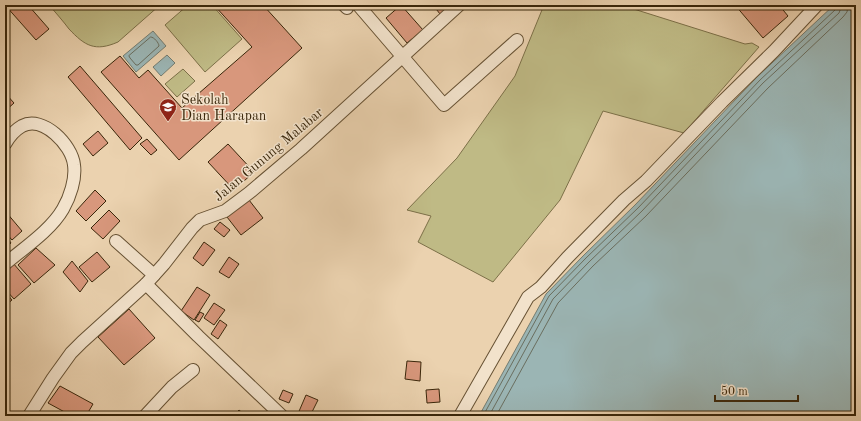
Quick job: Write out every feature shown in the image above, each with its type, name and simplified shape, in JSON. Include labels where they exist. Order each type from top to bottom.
[{"type":"street","name":"Jalan Gunung Malabar","points":[[29,416],[71,353],[150,279],[164,264],[182,239],[200,220],[225,211],[249,193],[301,149],[459,5]]},
{"type":"street","points":[[460,416],[528,297],[541,287],[567,258],[624,200],[646,181],[722,102],[774,51],[817,5]]},
{"type":"street","points":[[351,6],[401,57],[444,105],[517,40]]},
{"type":"street","points":[[5,144],[16,130],[23,125],[39,124],[51,130],[60,138],[73,157],[75,166],[72,185],[64,208],[54,222],[5,264]]},
{"type":"street","points":[[116,241],[198,336],[282,416]]},
{"type":"street","points":[[145,416],[172,387],[193,370]]},
{"type":"shaded area","points":[[49,5],[160,5],[118,42],[103,47],[97,47],[91,46],[80,40]]},
{"type":"shaded area","points":[[188,5],[212,5],[242,39],[205,72],[165,25]]},
{"type":"shaded area","points":[[544,5],[621,5],[745,44],[752,43],[759,47],[684,133],[603,111],[560,200],[493,282],[418,242],[431,216],[407,210],[457,158],[515,76]]},
{"type":"shaded area","points":[[183,69],[195,81],[177,97],[165,84]]},
{"type":"water","points":[[834,5],[856,5],[856,416],[479,416],[546,294],[635,205],[757,77]]},
{"type":"water","points":[[153,31],[166,46],[136,72],[123,56]]},
{"type":"water","points":[[167,55],[175,63],[161,76],[153,67]]},
{"type":"building","points":[[5,5],[28,5],[49,29],[36,40]]},
{"type":"building","points":[[214,5],[263,5],[302,48],[179,160],[101,72],[120,56],[139,78],[148,70],[182,108],[252,47]]},
{"type":"building","points":[[401,5],[423,30],[407,43],[386,18]]},
{"type":"building","points":[[433,5],[451,5],[440,14]]},
{"type":"building","points":[[735,5],[779,5],[788,16],[763,38]]},
{"type":"building","points":[[5,22],[10,27],[5,32]]},
{"type":"building","points":[[80,66],[142,138],[130,150],[68,77]]},
{"type":"building","points":[[5,93],[14,103],[5,111]]},
{"type":"building","points":[[98,131],[108,143],[93,156],[83,144]]},
{"type":"building","points":[[147,139],[157,150],[151,155],[140,144]]},
{"type":"building","points":[[228,144],[254,172],[234,190],[208,162]]},
{"type":"building","points":[[95,190],[106,201],[86,221],[76,211]]},
{"type":"building","points":[[249,200],[263,218],[241,235],[227,217]]},
{"type":"building","points":[[109,210],[120,221],[103,239],[91,228]]},
{"type":"building","points":[[6,212],[22,231],[12,240],[5,232]]},
{"type":"building","points":[[220,222],[230,230],[224,237],[214,229]]},
{"type":"building","points":[[5,235],[11,243],[5,248]]},
{"type":"building","points":[[204,242],[215,250],[203,266],[193,258]]},
{"type":"building","points":[[36,248],[55,265],[34,283],[18,265]]},
{"type":"building","points":[[97,252],[110,267],[92,282],[79,267]]},
{"type":"building","points":[[229,257],[239,264],[229,278],[219,272]]},
{"type":"building","points":[[72,261],[88,281],[80,292],[63,272]]},
{"type":"building","points":[[13,263],[31,284],[14,299],[5,289],[5,270]]},
{"type":"building","points":[[197,287],[210,295],[194,320],[181,311]]},
{"type":"building","points":[[5,292],[12,300],[5,306]]},
{"type":"building","points":[[214,303],[225,310],[214,325],[204,318]]},
{"type":"building","points":[[129,309],[155,338],[124,365],[98,337]]},
{"type":"building","points":[[200,312],[204,314],[199,322],[195,320]]},
{"type":"building","points":[[220,320],[227,325],[218,339],[211,334]]},
{"type":"building","points":[[407,361],[421,362],[420,381],[405,379]]},
{"type":"building","points":[[60,386],[93,404],[86,416],[72,416],[48,403]]},
{"type":"building","points":[[439,389],[440,402],[427,403],[426,390]]},
{"type":"building","points":[[283,390],[293,394],[289,403],[279,399]]},
{"type":"building","points":[[306,395],[318,400],[310,416],[297,416]]},
{"type":"building","points":[[239,410],[246,416],[233,416]]},
{"type":"place","name":"Sekolah Dian Harapan","points":[[168,122]]}]
